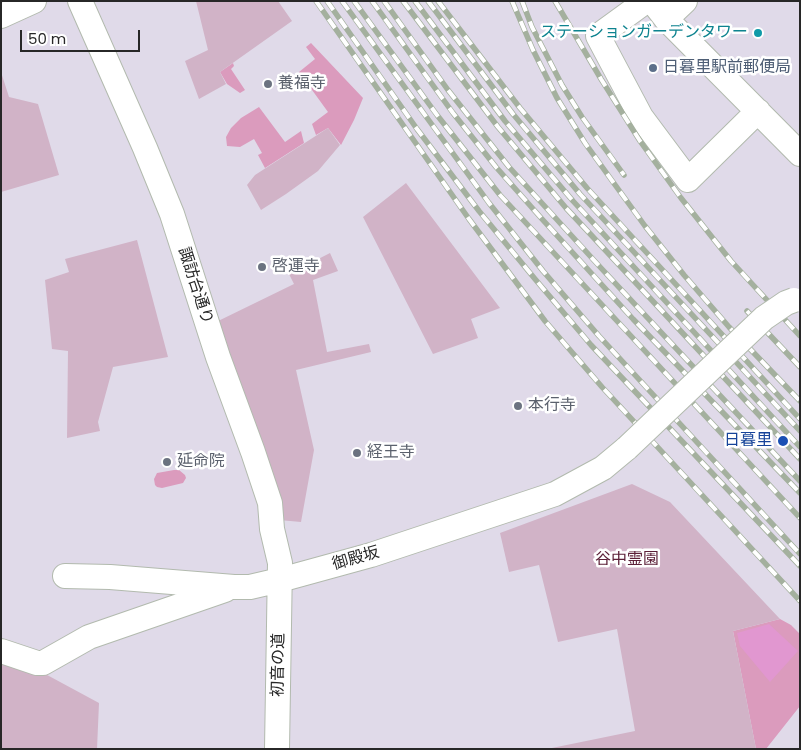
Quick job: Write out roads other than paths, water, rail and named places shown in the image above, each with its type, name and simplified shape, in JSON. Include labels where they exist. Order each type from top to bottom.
[{"type":"street","points":[[1,16],[34,1]]},
{"type":"street","name":"諏訪台通り","points":[[80,1],[172,214],[218,357],[270,503],[272,529],[280,563],[280,580]]},
{"type":"street","points":[[646,1],[598,36],[641,117],[688,180],[758,111]]},
{"type":"street","points":[[685,1],[659,10],[758,111],[795,138]]},
{"type":"street","name":"御殿坂","points":[[65,576],[110,577],[234,588],[250,587],[371,555],[555,494],[603,468],[627,448],[764,318],[786,303],[794,300]]},
{"type":"street","name":"初音の道","points":[[277,749],[280,580]]},
{"type":"street","points":[[1,651],[37,663],[43,663],[89,637],[234,588]]},
{"type":"railway","points":[[316,1],[469,219],[545,321],[602,387],[800,601]]},
{"type":"railway","points":[[327,1],[417,129],[479,211],[535,279],[591,345],[800,566]]},
{"type":"railway","points":[[342,1],[489,203],[543,271],[599,336],[800,554]]},
{"type":"railway","points":[[354,1],[437,115],[500,195],[800,518]]},
{"type":"railway","points":[[372,1],[453,113],[496,167],[633,319],[800,493]]},
{"type":"railway","points":[[384,1],[448,90],[509,167],[800,481]]},
{"type":"railway","points":[[403,1],[498,127],[566,208],[800,459]]},
{"type":"railway","points":[[415,1],[505,121],[573,201],[800,447]]},
{"type":"railway","points":[[428,1],[513,114],[580,194],[800,431]]},
{"type":"railway","points":[[438,1],[520,108],[587,188],[800,419]]},
{"type":"railway","points":[[512,1],[533,50],[557,98],[585,143],[613,182],[684,275],[729,327],[800,401]]},
{"type":"railway","points":[[522,1],[532,27],[562,85],[582,117],[624,175]]},
{"type":"railway","points":[[555,1],[640,141],[681,198],[731,261],[800,336]]},
{"type":"railway","points":[[747,311],[800,367]]},
{"type":"place","name":"ステーションガーデンタワー","points":[[758,33]]},
{"type":"place","name":"日暮里駅前郵便局","points":[[653,68]]},
{"type":"place","name":"養福寺","points":[[268,84]]},
{"type":"place","name":"啓運寺","points":[[262,267]]},
{"type":"place","name":"本行寺","points":[[518,406]]},
{"type":"place","name":"日暮里","points":[[783,441]]},
{"type":"place","name":"経王寺","points":[[357,453]]},
{"type":"place","name":"延命院","points":[[167,462]]},
{"type":"park label","name":"谷中霊園","points":[[627,560]]}]
